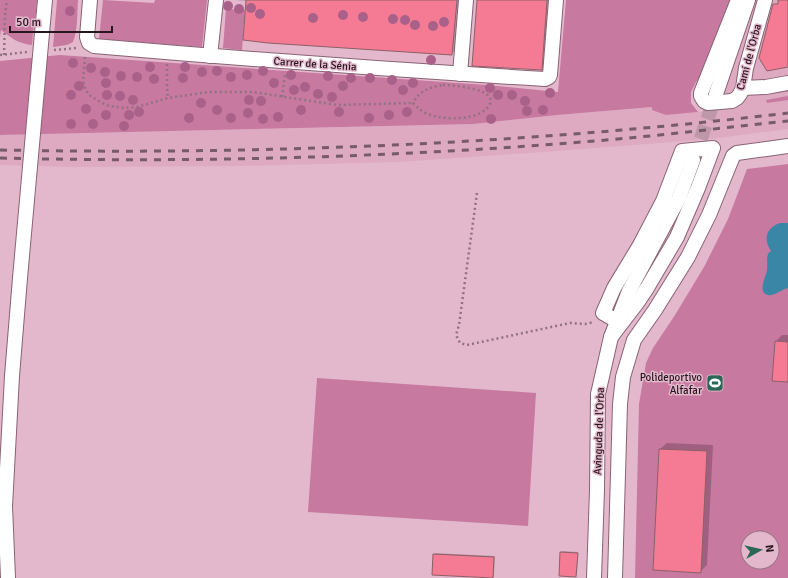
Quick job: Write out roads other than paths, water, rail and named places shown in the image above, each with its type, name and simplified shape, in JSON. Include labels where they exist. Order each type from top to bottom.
[{"type":"street","points":[[8,578],[6,506],[12,376],[45,0]]},
{"type":"street","name":"Carrer de la Sénia","points":[[90,0],[86,37],[89,43],[94,46],[210,56],[545,79],[550,75],[556,0]]},
{"type":"street","points":[[210,56],[216,0]]},
{"type":"street","points":[[460,74],[466,0]]},
{"type":"street","points":[[738,0],[701,93],[702,98],[708,103],[718,98],[748,0]]},
{"type":"street","name":"Camí de l'Orba","points":[[718,98],[732,101],[737,98],[743,88],[746,68],[764,0]]},
{"type":"street","points":[[743,88],[766,87],[788,83]]},
{"type":"street","points":[[615,578],[620,404],[623,376],[634,340],[655,310],[688,257],[709,215],[733,156],[737,153],[788,146]]},
{"type":"street","points":[[611,337],[637,303],[677,238],[713,148],[682,151],[663,202],[640,245],[614,288],[603,313],[617,321]]},
{"type":"street","name":"Avinguda de l'Orba","points":[[594,578],[598,450],[598,394],[611,337],[630,291],[679,198],[693,160]]},
{"type":"street","points":[[598,450],[619,450]]},
{"type":"water","points":[[780,223],[788,223],[788,288],[775,294],[768,295],[763,291],[763,284],[767,270],[767,257],[771,251],[767,242],[767,234],[775,225]]},
{"type":"tunnel","points":[[694,159],[716,94]]},
{"type":"railway","points":[[0,150],[197,151],[394,145],[591,133],[788,113]]},
{"type":"railway","points":[[0,158],[152,160],[228,159],[455,151],[652,136],[788,121]]},
{"type":"place","name":"Polideportivo Alfafar","points":[[715,383]]}]
